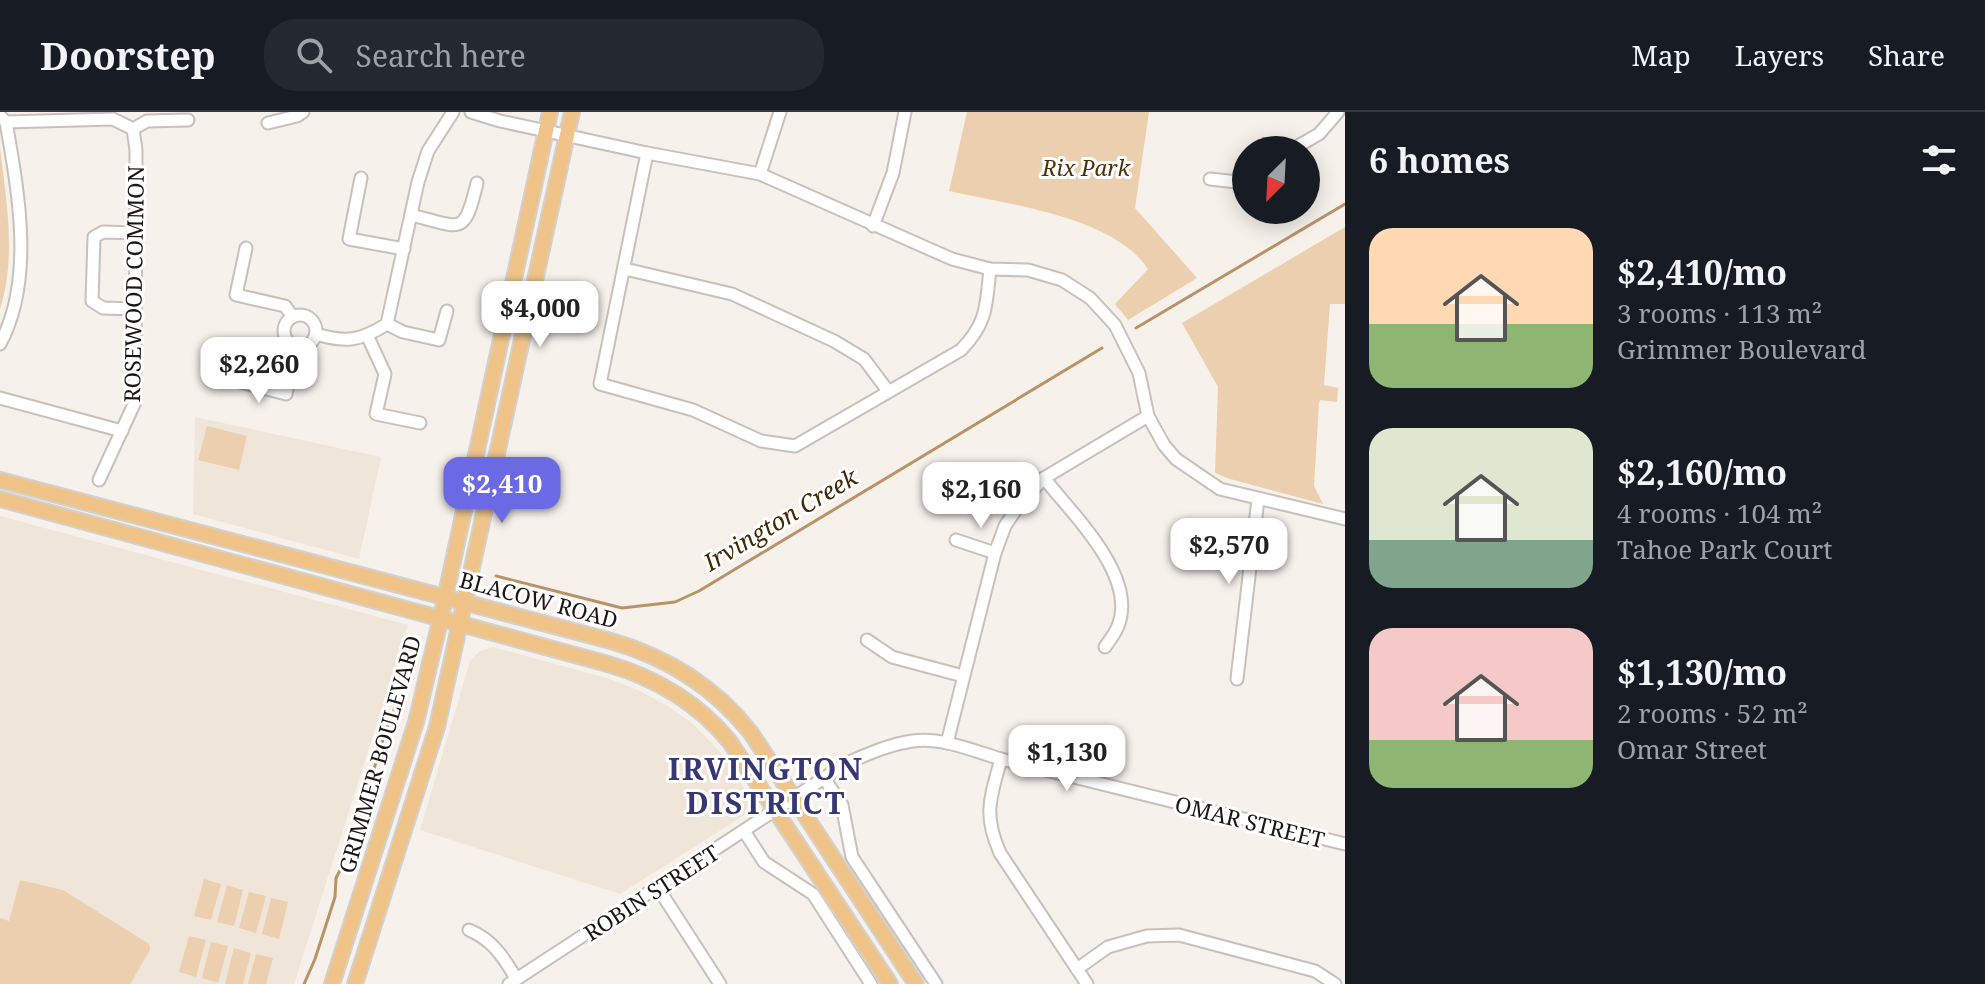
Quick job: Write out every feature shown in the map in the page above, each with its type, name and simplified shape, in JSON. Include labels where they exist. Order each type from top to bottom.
[{"type":"main road","name":"GRIMMER BOULEVARD","points":[[332,984],[416,722],[550,112]]},
{"type":"main road","name":"GRIMMER BOULEVARD","points":[[355,984],[437,727],[572,112]]},
{"type":"main road","name":"BLACOW ROAD","points":[[0,480],[622,644],[654,656],[685,673],[717,697],[743,723],[916,984]]},
{"type":"main road","name":"BLACOW ROAD","points":[[0,499],[619,667],[673,691],[726,737],[890,984]]},
{"type":"street","points":[[268,123],[303,112]]},
{"type":"street","points":[[316,334],[341,341],[367,335],[387,324],[428,151],[453,112]]},
{"type":"street","points":[[471,112],[647,153],[760,174],[952,259],[990,269],[1028,270],[1062,280],[1090,298],[1115,325],[1139,373],[1148,416],[1164,445],[1191,471],[1220,489],[1345,519]]},
{"type":"street","points":[[760,174],[780,112]]},
{"type":"street","points":[[873,226],[893,173],[905,112]]},
{"type":"street","points":[[1316,136],[1338,112]]},
{"type":"street","points":[[0,344],[15,296],[22,250],[18,189],[3,119],[113,119],[133,129],[147,121],[188,120]]},
{"type":"street","name":"ROSEWOOD COMMON","points":[[99,480],[135,402],[136,150],[133,129]]},
{"type":"street","points":[[647,153],[600,384],[693,410],[761,441],[795,446],[961,350],[978,333],[985,316],[990,269]]},
{"type":"street","points":[[361,178],[349,239],[404,249]]},
{"type":"street","points":[[1210,179],[1232,181]]},
{"type":"street","points":[[411,215],[454,225],[465,222],[477,183]]},
{"type":"street","points":[[134,309],[103,308],[92,301],[94,237],[103,232],[135,233]]},
{"type":"street","points":[[246,248],[236,295],[285,306],[293,317]]},
{"type":"street","points":[[625,269],[732,294],[834,341],[864,359],[888,391]]},
{"type":"street","points":[[387,324],[403,332],[439,340],[447,311]]},
{"type":"street","points":[[301,315],[311,319],[316,334],[311,343],[296,346],[287,341],[284,331],[287,321],[301,315]]},
{"type":"street","points":[[367,335],[385,374],[376,414],[420,423]]},
{"type":"street","points":[[240,382],[286,394],[296,346]]},
{"type":"street","points":[[0,398],[122,431]]},
{"type":"street","points":[[947,743],[995,553],[1005,526],[1044,478],[1148,416]]},
{"type":"street","points":[[1044,478],[1110,562],[1119,579],[1123,603],[1118,627],[1105,647]]},
{"type":"street","points":[[1237,679],[1258,499]]},
{"type":"street","points":[[956,540],[995,553]]},
{"type":"street","points":[[867,640],[892,657],[963,676]]},
{"type":"street","name":"OMAR STREET","points":[[793,799],[847,763],[879,749],[916,740],[947,743],[1345,844]]},
{"type":"street","points":[[1001,759],[988,811],[990,830],[1000,853],[1087,984]]},
{"type":"street","points":[[824,778],[842,805],[852,857],[936,984]]},
{"type":"street","name":"ROBIN STREET","points":[[513,981],[793,799]]},
{"type":"street","points":[[744,831],[764,862],[813,894],[871,984]]},
{"type":"street","points":[[658,888],[720,984]]},
{"type":"street","points":[[469,930],[483,936],[499,951],[513,981]]},
{"type":"street","points":[[1077,969],[1108,947],[1147,936],[1179,935],[1315,971],[1335,984]]},
{"type":"shaded area","points":[[195,417],[381,457],[359,559],[193,514]]},
{"type":"shaded area","points":[[0,516],[408,625],[294,984],[0,984]]},
{"type":"shaded area","points":[[493,647],[610,679],[668,706],[692,723],[719,751],[751,799],[751,811],[620,894],[420,830],[470,661],[480,651]]},
{"type":"green space","name":"Rix Park","points":[[967,112],[1149,112],[1135,208],[1197,278],[1128,320],[1115,304],[1148,269],[1132,251],[1111,237],[1058,215],[949,191]]},
{"type":"green space","points":[[0,147],[9,249],[0,309]]},
{"type":"green space","points":[[1345,227],[1345,304],[1330,304],[1324,385],[1338,388],[1337,402],[1320,400],[1319,403],[1314,486],[1323,504],[1215,473],[1218,387],[1182,323]]},
{"type":"green space","points":[[207,426],[247,436],[239,470],[198,460]]},
{"type":"green space","points":[[204,879],[221,884],[211,920],[194,916]]},
{"type":"green space","points":[[20,880],[63,890],[149,944],[150,950],[130,984],[0,984],[0,918],[9,921]]},
{"type":"green space","points":[[227,885],[243,890],[234,926],[217,922]]},
{"type":"green space","points":[[249,892],[266,896],[256,933],[239,928]]},
{"type":"green space","points":[[271,898],[288,902],[279,939],[262,934]]},
{"type":"green space","points":[[189,936],[206,940],[196,977],[179,972]]},
{"type":"green space","points":[[211,942],[228,946],[218,983],[202,978]]},
{"type":"green space","points":[[234,948],[251,953],[243,984],[225,984]]},
{"type":"green space","points":[[256,954],[273,958],[266,984],[248,984]]},
{"type":"waterway","name":"Irvington Creek","points":[[1136,328],[1345,204]]},
{"type":"waterway","name":"Irvington Creek","points":[[496,576],[622,608],[675,602],[699,591],[1102,348]]},
{"type":"waterway","name":"Irvington Creek","points":[[304,984],[315,959],[335,897],[336,878],[347,857],[385,733],[414,659]]},
{"type":"district","name":"IRVINGTON DISTRICT","points":[[766,785]]}]
